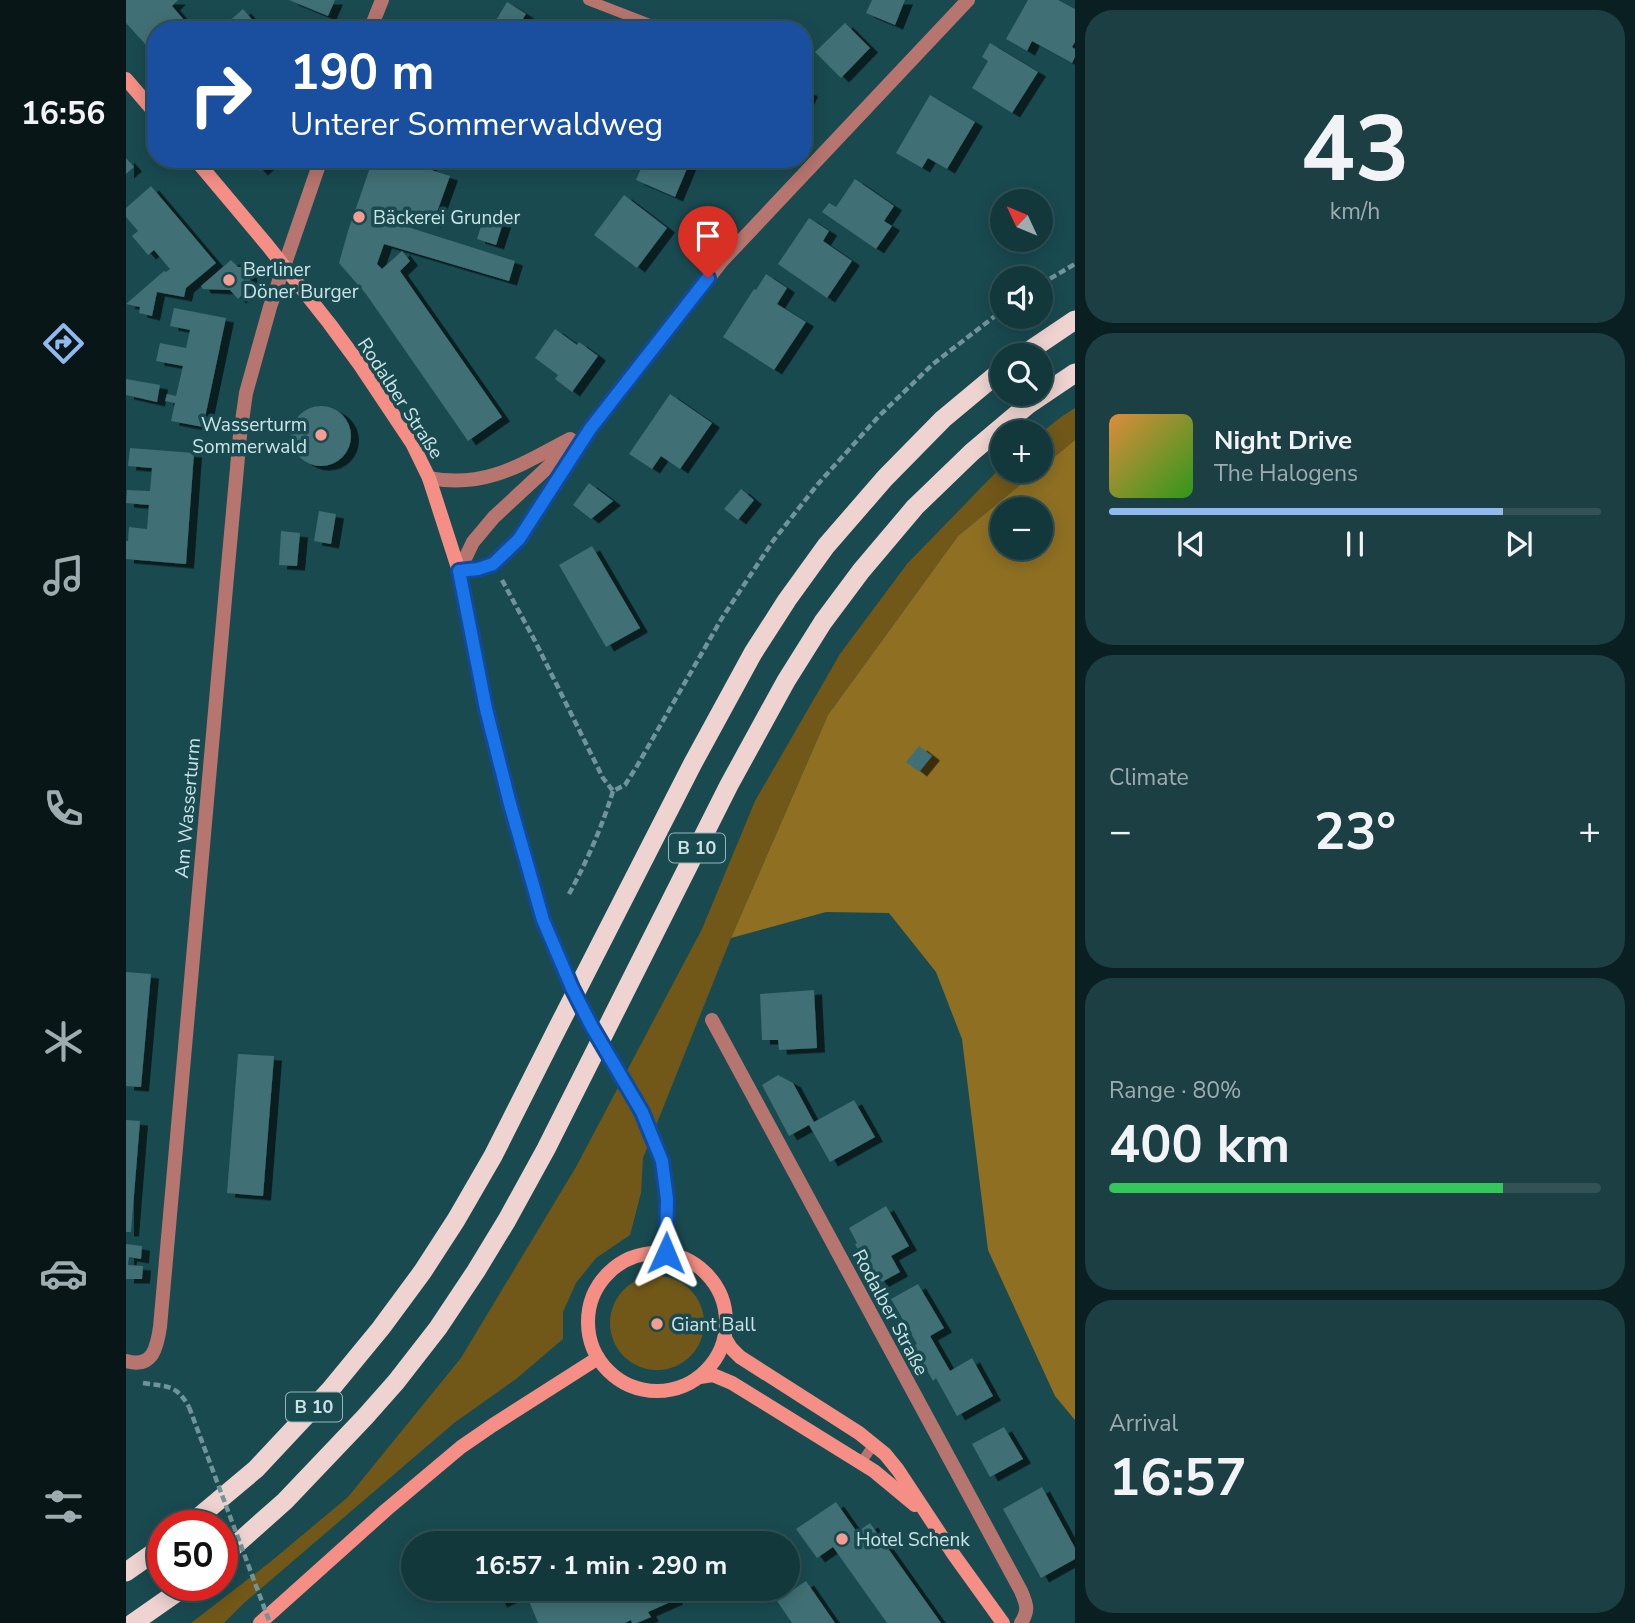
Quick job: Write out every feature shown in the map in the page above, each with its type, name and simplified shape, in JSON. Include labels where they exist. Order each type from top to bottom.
[{"type":"highway","points":[[1041,343],[1075,320]]},
{"type":"highway","name":"B 10","points":[[238,1543],[285,1501],[396,1382],[438,1328],[476,1271],[546,1149],[729,785],[786,681],[823,622],[861,571],[915,507],[972,452],[1029,404],[1075,373]]},
{"type":"highway","name":"B 10","points":[[207,1510],[256,1469],[330,1390],[381,1328],[456,1220],[494,1156],[680,788],[760,643],[787,600],[826,546],[885,478],[943,419],[990,380]]},
{"type":"highway","points":[[126,1572],[147,1557]]},
{"type":"highway","points":[[133,1623],[165,1601]]},
{"type":"main road","points":[[126,79],[147,104]]},
{"type":"main road","name":"Rodalber Straße","points":[[202,168],[337,334],[412,443],[429,478],[459,571],[486,709],[543,920],[582,1007],[642,1112],[662,1161],[667,1199],[666,1253]]},
{"type":"main road","points":[[666,1253],[684,1258],[701,1268],[714,1283],[723,1300],[725,1338],[720,1353],[700,1377],[679,1388],[656,1392],[633,1388],[613,1376],[598,1358],[589,1338],[588,1316],[600,1285],[606,1276],[623,1262],[644,1254],[666,1253]]},
{"type":"main road","points":[[725,1338],[740,1357],[839,1420],[885,1454],[1003,1623]]},
{"type":"main road","points":[[260,1623],[451,1455],[598,1358]]},
{"type":"main road","points":[[700,1377],[713,1375],[724,1379],[861,1463],[893,1486],[928,1517]]},
{"type":"street","points":[[374,21],[382,0]]},
{"type":"street","points":[[812,166],[968,0]]},
{"type":"street","name":"Am Wasserturm","points":[[129,1362],[141,1362],[151,1357],[158,1346],[240,435],[246,393],[283,265],[318,168]]},
{"type":"street","points":[[459,571],[493,564],[519,539],[590,429],[722,261],[810,168]]},
{"type":"street","points":[[429,478],[461,482],[482,479],[506,471],[590,429]]},
{"type":"street","points":[[459,571],[473,542],[494,517],[590,429]]},
{"type":"street","name":"Rodalber Straße","points":[[712,1020],[1021,1591],[1027,1604],[1026,1615],[1021,1623]]},
{"type":"lane","points":[[588,0],[642,21]]},
{"type":"lane","points":[[861,1463],[874,1444]]},
{"type":"path","points":[[1053,277],[1075,264]]},
{"type":"path","points":[[569,894],[592,850],[613,792],[625,785],[722,618],[773,541],[879,416],[933,364],[990,320]]},
{"type":"path","points":[[493,564],[535,641],[603,778],[613,792]]},
{"type":"path","points":[[129,1362],[140,1383],[175,1388],[183,1395],[270,1623]]},
{"type":"shaded area","points":[[1075,408],[1075,440],[1053,458],[1053,423]]},
{"type":"shaded area","points":[[1075,440],[1075,1420],[1055,1396],[988,1250],[962,1039],[936,972],[889,913],[826,912],[731,938],[828,715],[958,536],[990,510],[990,560],[1053,560],[1053,497],[1005,497],[1022,483],[1053,483],[1053,458]]},
{"type":"shaded area","points":[[990,478],[990,483],[1022,483],[1005,497],[990,497],[990,510],[958,536],[828,715],[731,938],[643,1158],[641,1193],[630,1235],[596,1258],[576,1283],[563,1312],[563,1339],[516,1379],[454,1423],[224,1623],[191,1623],[220,1601],[238,1601],[238,1587],[348,1497],[461,1358],[576,1167],[702,929],[755,801],[840,654],[907,564]]},
{"type":"shaded area","points":[[657,1276],[675,1280],[690,1290],[700,1305],[704,1323],[700,1341],[690,1356],[675,1366],[657,1370],[639,1366],[624,1356],[614,1341],[610,1323],[614,1305],[624,1290],[639,1280]]},
{"type":"building","points":[[126,0],[178,0],[172,6],[185,21],[147,21],[147,46],[126,23]]},
{"type":"building","points":[[289,0],[335,0],[328,16]]},
{"type":"building","points":[[872,0],[905,0],[895,25],[866,13]]},
{"type":"building","points":[[1028,0],[1058,0],[1075,9],[1075,42],[1072,47],[1075,49],[1075,57],[1072,63],[1032,41],[1027,51],[1006,39]]},
{"type":"building","points":[[507,2],[526,14],[522,21],[496,21]]},
{"type":"building","points":[[243,9],[253,21],[229,21]]},
{"type":"building","points":[[845,23],[870,48],[841,78],[815,52]]},
{"type":"building","points":[[990,43],[1038,72],[1012,113],[972,88],[988,61],[982,57]]},
{"type":"building","points":[[930,95],[975,122],[947,169],[928,158],[922,168],[896,153]]},
{"type":"building","points":[[126,158],[134,167],[126,174]]},
{"type":"building","points":[[370,168],[428,168],[450,176],[433,223],[396,210],[392,222],[515,261],[509,281],[384,244],[377,264],[382,269],[402,251],[410,261],[400,271],[502,417],[468,441],[366,294],[339,263]]},
{"type":"building","points":[[641,168],[687,168],[675,197],[636,180]]},
{"type":"building","points":[[855,179],[894,206],[884,221],[892,226],[876,249],[822,212],[829,203],[836,207]]},
{"type":"building","points":[[151,186],[216,263],[186,288],[184,297],[157,292],[152,316],[139,313],[140,307],[126,304],[164,271],[170,269],[154,250],[148,255],[132,236],[138,231],[126,217],[126,208]]},
{"type":"building","points":[[624,195],[667,228],[637,268],[594,235]]},
{"type":"building","points":[[486,211],[505,217],[496,245],[477,239]]},
{"type":"building","points":[[809,218],[829,231],[823,241],[852,261],[827,298],[778,264]]},
{"type":"building","name":"Berliner Döner Burger","points":[[231,260],[248,271],[251,283],[248,289],[238,299],[230,290],[203,289],[201,286]]},
{"type":"building","points":[[766,274],[787,288],[777,304],[806,322],[774,370],[723,337]]},
{"type":"building","points":[[174,308],[226,318],[203,427],[171,421],[175,403],[165,401],[167,394],[176,396],[183,366],[156,361],[160,343],[186,348],[190,330],[170,326]]},
{"type":"building","points":[[555,329],[598,356],[572,392],[555,379],[558,375],[535,358]]},
{"type":"building","points":[[126,379],[160,385],[157,402],[126,395]]},
{"type":"building","points":[[670,394],[712,423],[680,469],[661,456],[652,469],[629,454]]},
{"type":"building","name":"Wasserturm Sommerwald","points":[[321,406],[342,415],[351,436],[342,457],[321,466],[300,457],[291,436],[300,415]]},
{"type":"building","points":[[130,448],[194,453],[186,564],[126,559],[129,527],[147,529],[149,505],[126,503],[127,490],[150,491],[152,468],[128,466]]},
{"type":"building","points":[[589,483],[613,501],[591,519],[573,505]]},
{"type":"building","points":[[741,489],[754,500],[738,520],[724,509]]},
{"type":"building","points":[[319,511],[336,514],[331,544],[314,541]]},
{"type":"building","points":[[281,531],[300,533],[297,566],[279,565]]},
{"type":"building","points":[[592,546],[640,628],[606,647],[559,565]]},
{"type":"building","points":[[919,746],[932,756],[919,772],[906,762]]},
{"type":"building","points":[[126,972],[151,974],[141,1087],[126,1086]]},
{"type":"building","points":[[814,990],[817,1048],[779,1050],[778,1040],[762,1040],[760,994]]},
{"type":"building","points":[[238,1054],[274,1056],[263,1196],[227,1193]]},
{"type":"building","points":[[778,1075],[793,1083],[814,1122],[854,1100],[875,1137],[830,1162],[809,1125],[789,1136],[762,1085]]},
{"type":"building","points":[[126,1120],[140,1121],[131,1232],[126,1232]]},
{"type":"building","points":[[886,1206],[909,1246],[891,1256],[900,1272],[880,1283],[863,1253],[860,1254],[849,1228]]},
{"type":"building","points":[[126,1244],[142,1246],[141,1259],[129,1257],[128,1265],[143,1266],[142,1279],[126,1279]]},
{"type":"building","points":[[918,1284],[944,1328],[930,1336],[950,1371],[972,1358],[993,1396],[957,1416],[936,1378],[933,1381],[913,1346],[917,1344],[891,1299]]},
{"type":"building","points":[[1004,1427],[1023,1459],[990,1477],[972,1444]]},
{"type":"building","points":[[1042,1487],[1075,1548],[1075,1559],[1041,1578],[1003,1509]]},
{"type":"building","name":"Hotel Schenk","points":[[836,1502],[857,1532],[870,1523],[941,1623],[887,1623],[833,1547],[817,1558],[796,1529]]},
{"type":"building","points":[[806,1581],[835,1623],[792,1623],[777,1601],[800,1601],[800,1585]]},
{"type":"building","points":[[529,1601],[673,1601],[648,1612],[651,1617],[637,1623],[632,1623],[631,1620],[625,1623],[538,1623]]},
{"type":"place","name":"Bäckerei Grunder","points":[[359,217]]},
{"type":"place","name":"Berliner Döner Burger","points":[[229,280]]},
{"type":"place","name":"Wasserturm Sommerwald","points":[[321,435]]},
{"type":"place","name":"Giant Ball","points":[[657,1324]]},
{"type":"place","name":"Hotel Schenk","points":[[842,1539]]},
{"type":"route","points":[[666,1253],[667,1199],[662,1161],[642,1112],[572,988],[543,920],[486,709],[459,571],[493,564],[519,539],[590,429],[708,278]]}]
